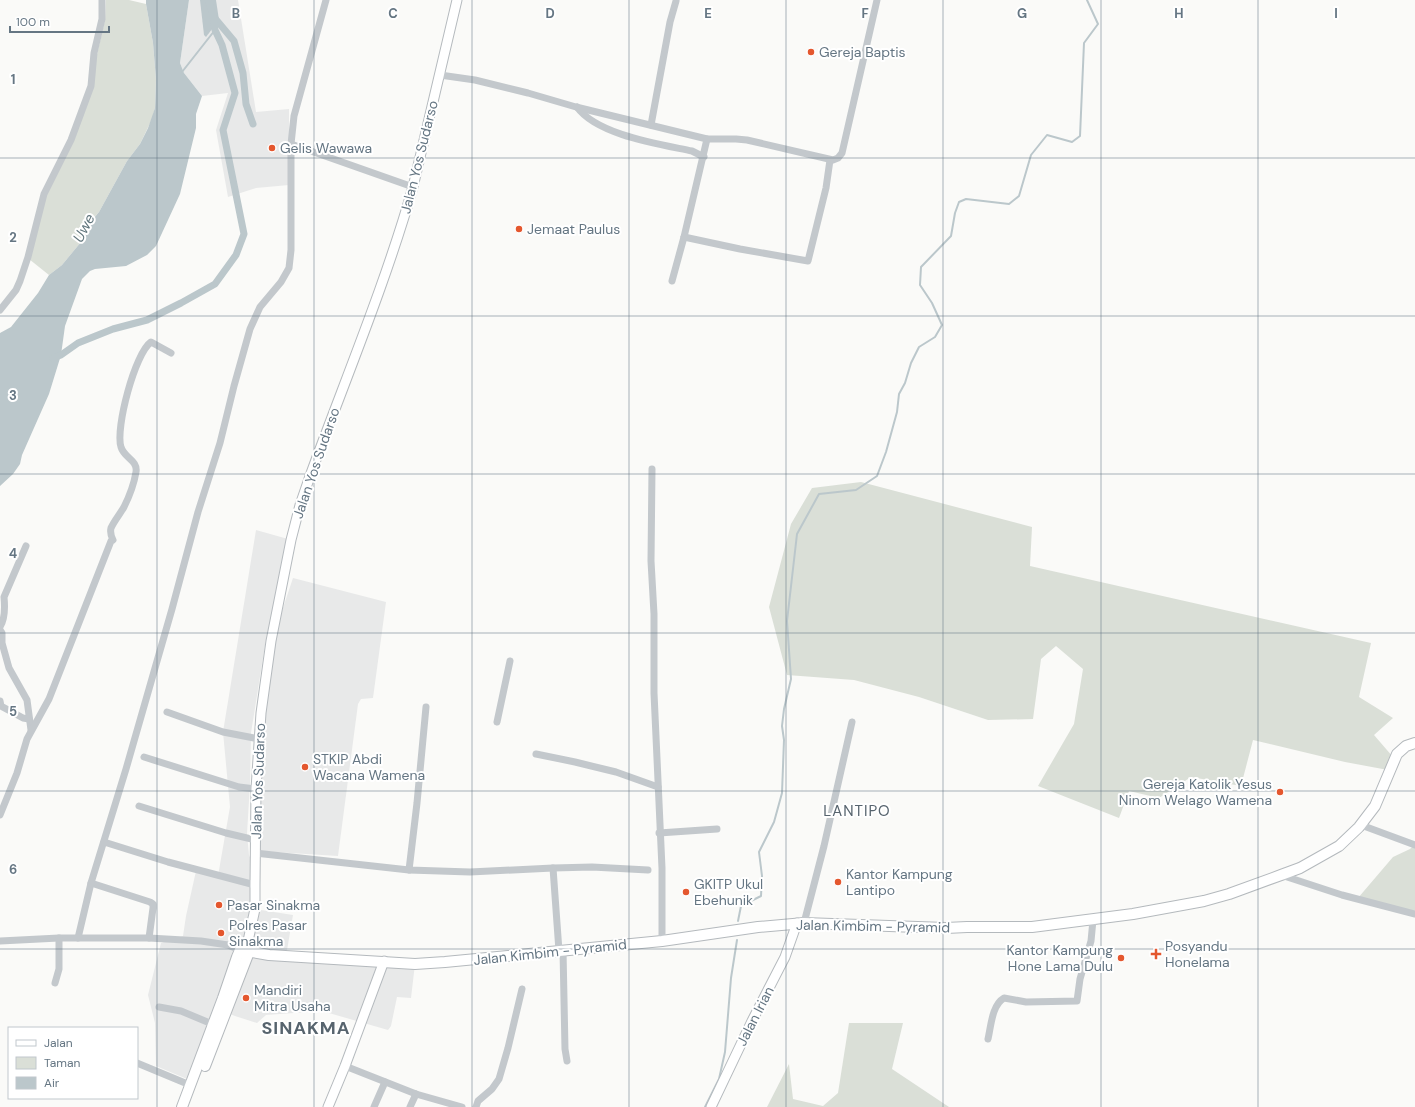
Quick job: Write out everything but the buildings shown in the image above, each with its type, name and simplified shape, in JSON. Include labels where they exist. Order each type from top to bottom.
[{"type":"highway","name":"Jalan Kimbim - Pyramid","points":[[244,951],[269,955],[415,964],[662,941],[758,927],[800,923],[946,928],[1032,927],[1133,914],[1204,901],[1229,894],[1300,868],[1339,846],[1361,825],[1375,806],[1397,754],[1402,749],[1415,743]]},
{"type":"highway","name":"Jalan Yos Sudarso","points":[[189,1107],[216,1025],[248,941]]},
{"type":"highway","name":"Jalan Yos Sudarso","points":[[182,1107],[216,1025]]},
{"type":"main road","name":"Jalan Yos Sudarso","points":[[248,941],[255,909],[256,789],[261,713],[271,641],[291,540],[300,505],[381,286],[413,187],[457,0]]},
{"type":"main road","name":"Jalan Irian","points":[[711,1107],[752,1021],[785,957],[800,923]]},
{"type":"main road","points":[[328,1107],[384,961]]},
{"type":"street","points":[[0,310],[16,290],[20,281],[28,257],[44,194],[71,140],[91,86],[94,53],[102,19],[102,0]]},
{"type":"street","points":[[78,938],[91,883],[172,609],[198,512],[220,443],[250,329],[260,307],[281,282],[289,268],[291,250],[291,144],[294,116],[296,103],[326,0]]},
{"type":"street","points":[[652,125],[670,22],[676,0]]},
{"type":"street","points":[[440,75],[475,80],[576,107],[707,139],[747,140],[830,160],[838,158],[842,153],[877,0]]},
{"type":"street","points":[[576,107],[589,119],[608,130],[692,152],[704,157]]},
{"type":"street","points":[[672,281],[704,157],[707,139]]},
{"type":"street","points":[[291,144],[413,187]]},
{"type":"street","points":[[684,237],[748,251],[808,261],[823,202],[830,160]]},
{"type":"street","points":[[0,816],[31,730],[49,699],[111,541],[113,540],[111,528],[124,506],[134,480],[136,469],[133,460],[121,449],[120,440],[122,412],[132,377],[146,345],[151,342],[171,353]]},
{"type":"street","points":[[652,469],[651,561],[654,614],[654,693],[662,868],[662,941]]},
{"type":"street","points":[[26,546],[4,597],[5,606],[0,629],[9,668],[27,700],[31,730]]},
{"type":"street","points":[[497,722],[510,661]]},
{"type":"street","points":[[0,701],[1,706],[23,718],[29,719]]},
{"type":"street","points":[[408,870],[417,803],[426,707]]},
{"type":"street","points":[[167,712],[223,732],[259,739]]},
{"type":"street","points":[[800,923],[824,846],[852,722]]},
{"type":"street","points":[[536,754],[616,772],[658,787]]},
{"type":"street","points":[[144,757],[239,787],[256,789]]},
{"type":"street","points":[[139,806],[226,833],[256,840]]},
{"type":"street","points":[[1361,825],[1415,845]]},
{"type":"street","points":[[660,834],[716,830]]},
{"type":"street","points":[[104,842],[168,862],[255,885]]},
{"type":"street","points":[[255,852],[408,870],[470,872],[553,868],[648,870]]},
{"type":"street","points":[[553,868],[561,951],[565,1049],[567,1061]]},
{"type":"street","points":[[1281,875],[1342,895],[1415,914]]},
{"type":"street","points":[[91,883],[153,904],[149,938]]},
{"type":"street","points":[[988,1039],[995,1008],[999,1000],[1004,998],[1026,1002],[1077,1001],[1080,979],[1091,941],[1093,920]]},
{"type":"street","points":[[0,941],[59,938],[149,938],[201,940],[228,945],[244,951]]},
{"type":"street","points":[[55,983],[59,969],[59,938]]},
{"type":"street","points":[[476,1107],[478,1101],[492,1089],[499,1079],[522,989]]},
{"type":"street","points":[[159,1007],[181,1012],[216,1025]]},
{"type":"street","points":[[138,1063],[190,1085]]},
{"type":"street","points":[[345,1066],[416,1094],[462,1107]]},
{"type":"street","points":[[374,1107],[385,1082]]},
{"type":"street","points":[[410,1107],[416,1094]]},
{"type":"shaded area","points":[[189,0],[238,0],[256,112],[289,109],[289,185],[256,188],[228,197],[216,130],[228,93],[202,96],[184,73],[180,63]]},
{"type":"shaded area","points":[[256,530],[288,539],[266,639],[251,733],[247,834],[249,855],[256,874],[261,910],[293,915],[286,956],[415,964],[411,998],[397,997],[391,1026],[388,1030],[322,1011],[266,1015],[257,1023],[217,1009],[187,1079],[156,1066],[155,1023],[148,995],[161,943],[183,936],[196,871],[218,876],[230,807],[223,732]]},
{"type":"shaded area","points":[[293,578],[386,602],[373,698],[361,699],[358,704],[338,856],[258,851],[262,720],[278,623]]},
{"type":"green space","points":[[106,0],[129,0],[146,4],[153,43],[156,80],[155,108],[152,119],[140,144],[127,161],[99,212],[84,229],[81,242],[62,265],[49,275],[29,259],[41,205],[89,89],[105,20]]},
{"type":"green space","points":[[861,482],[1032,527],[1030,566],[1371,643],[1359,697],[1393,718],[1374,735],[1393,757],[1388,770],[1345,762],[1253,740],[1241,786],[1191,777],[1159,798],[1129,791],[1119,818],[1038,786],[1074,724],[1083,669],[1056,646],[1041,659],[1033,719],[988,720],[919,697],[854,680],[787,675],[769,607],[791,524],[812,488]]},
{"type":"green space","points":[[1415,844],[1415,911],[1358,898],[1393,857],[1410,849]]},
{"type":"green space","points":[[849,1023],[903,1023],[892,1069],[949,1107],[767,1107],[789,1064],[793,1099],[823,1106],[838,1093]]},
{"type":"water","points":[[146,0],[189,0],[180,63],[184,73],[202,96],[196,114],[196,128],[180,194],[156,246],[147,255],[126,266],[95,269],[90,271],[82,279],[65,326],[61,355],[49,394],[22,455],[20,464],[13,474],[0,486],[0,333],[11,327],[38,293],[49,275],[62,265],[81,242],[84,230],[99,212],[127,161],[140,144],[148,128],[155,108],[156,80],[153,43]]},
{"type":"water","points":[[200,0],[216,0],[219,20],[206,37],[204,35]]},
{"type":"waterway","points":[[53,358],[61,355],[78,343],[113,329],[147,320],[215,284],[236,255],[244,234],[223,130],[235,93],[222,45],[215,30],[213,15],[208,0]]},
{"type":"waterway","points":[[738,921],[741,906],[761,896],[762,876],[759,852],[774,822],[782,793],[784,740],[782,726],[784,709],[791,679],[787,621],[797,534],[819,494],[856,490],[877,476],[886,452],[897,412],[899,394],[905,383],[911,363],[919,347],[935,337],[942,325],[932,303],[920,285],[921,267],[951,236],[955,213],[959,202],[966,199],[1009,204],[1019,196],[1031,155],[1047,135],[1072,142],[1080,136],[1084,43],[1098,24],[1087,0]]},
{"type":"waterway","points":[[213,16],[234,41],[243,73],[246,104],[253,124]]},
{"type":"waterway","points":[[182,72],[215,30]]},
{"type":"waterway","points":[[705,1107],[719,1079],[725,1052],[731,978],[737,940]]},
{"type":"place","name":"Gereja Baptis","points":[[811,52]]},
{"type":"place","name":"Gelis Wawawa","points":[[272,148]]},
{"type":"place","name":"Jemaat Paulus","points":[[519,229]]},
{"type":"place","name":"STKIP Abdi Wacana Wamena","points":[[305,767]]},
{"type":"place","name":"Gereja Katolik Yesus Ninom Welago Wamena","points":[[1280,792]]},
{"type":"place","name":"Kantor Kampung Lantipo","points":[[838,882]]},
{"type":"place","name":"GKITP Ukul Ebehunik","points":[[686,892]]},
{"type":"place","name":"Pasar Sinakma","points":[[219,905]]},
{"type":"place","name":"Polres Pasar Sinakma","points":[[221,933]]},
{"type":"place","name":"Posyandu Honelama","points":[[1156,954]]},
{"type":"place","name":"Kantor Kampung Hone Lama Dulu","points":[[1121,958]]},
{"type":"place","name":"Mandiri Mitra Usaha","points":[[246,998]]},
{"type":"district","name":"LANTIPO","points":[[857,811]]},
{"type":"district","name":"SINAKMA","points":[[306,1028]]},
{"type":"water label","name":"Uwe","points":[[84,228]]}]
